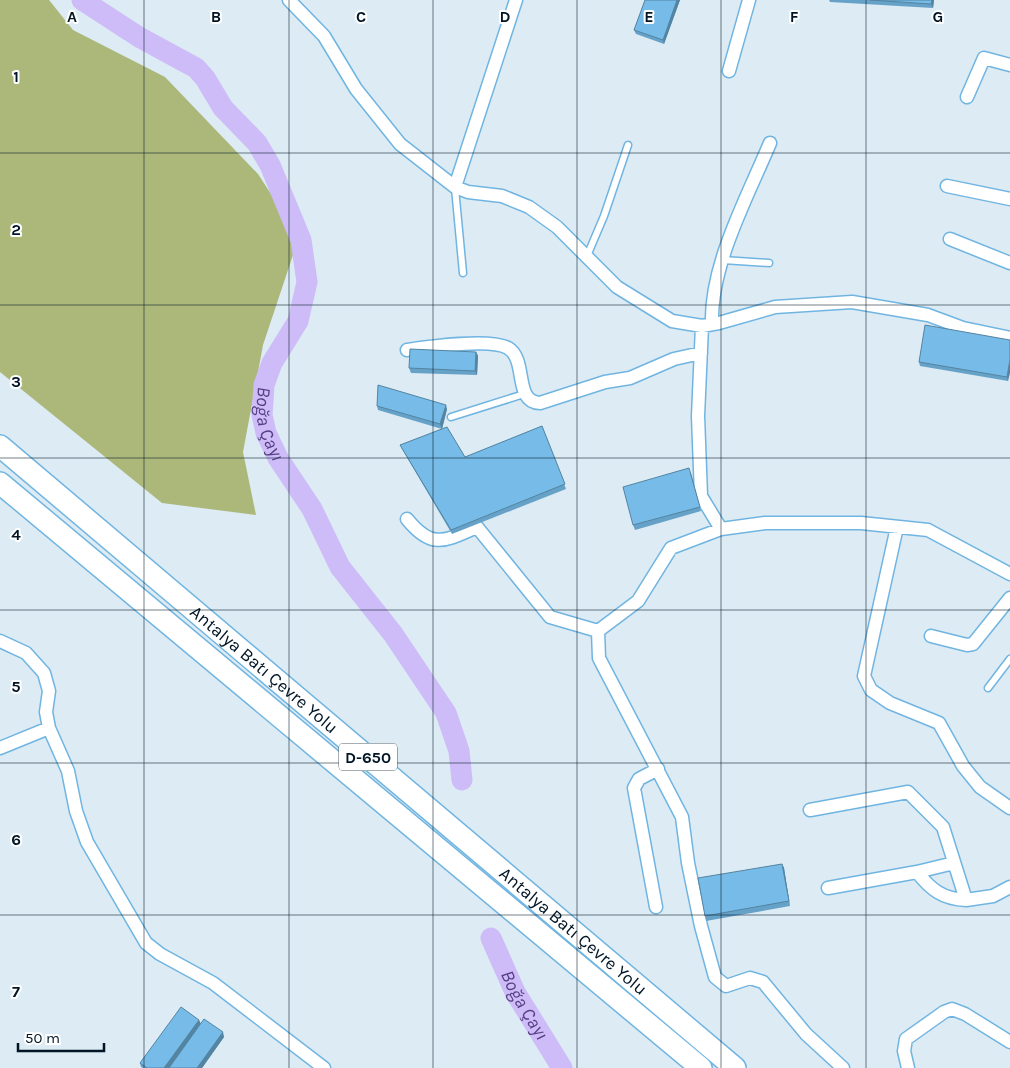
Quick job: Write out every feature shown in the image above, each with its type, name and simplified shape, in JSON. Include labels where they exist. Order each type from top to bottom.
[{"type":"highway","name":"Antalya Batı Çevre Yolu","points":[[0,446],[735,1068]]},
{"type":"highway","name":"Antalya Batı Çevre Yolu","points":[[0,484],[701,1068]]},
{"type":"street","points":[[289,0],[324,36],[356,88],[400,144],[455,187],[468,192],[502,196],[529,207],[557,227],[618,287],[672,321],[707,325],[775,307],[852,302],[928,315],[963,328],[1010,338]]},
{"type":"street","points":[[455,187],[516,0]]},
{"type":"street","points":[[729,71],[749,0]]},
{"type":"street","points":[[967,96],[984,58],[1010,65]]},
{"type":"street","points":[[721,528],[701,496],[698,416],[701,353],[714,288],[723,260],[770,143]]},
{"type":"street","points":[[947,186],[1010,199]]},
{"type":"street","points":[[950,239],[1010,263]]},
{"type":"street","points":[[408,350],[433,346],[483,344],[504,346],[512,351],[518,361],[524,394],[532,401],[540,403],[605,382],[630,378],[674,359],[701,353]]},
{"type":"street","points":[[407,519],[418,532],[434,540],[451,538],[477,526],[550,617],[598,631]]},
{"type":"street","points":[[598,631],[638,601],[671,548],[721,528],[765,523],[861,523],[928,530],[1010,574]]},
{"type":"street","points":[[896,527],[864,676],[871,690],[890,704],[939,723],[963,766],[974,780],[1010,808]]},
{"type":"street","points":[[931,636],[967,645],[973,644],[1010,598]]},
{"type":"street","points":[[598,631],[599,658],[682,817],[699,917],[715,977],[726,986],[750,978],[763,982],[806,1034],[843,1068]]},
{"type":"street","points":[[0,642],[26,653],[44,673],[49,691],[46,712],[49,728],[68,771],[76,811],[87,842],[146,943],[160,954],[213,984],[324,1068]]},
{"type":"street","points":[[0,748],[49,728]]},
{"type":"street","points":[[656,908],[634,788],[639,779],[658,770]]},
{"type":"street","points":[[810,810],[908,792],[943,827],[966,900]]},
{"type":"street","points":[[828,888],[917,872],[954,863]]},
{"type":"street","points":[[917,872],[928,887],[950,899],[966,900],[993,896],[1010,887]]},
{"type":"street","points":[[908,1068],[904,1051],[906,1039],[944,1012],[952,1009],[965,1014],[1010,1042]]},
{"type":"lane","points":[[587,256],[604,216],[628,145]]},
{"type":"lane","points":[[455,187],[463,273]]},
{"type":"lane","points":[[723,260],[769,263]]},
{"type":"lane","points":[[451,417],[524,394]]},
{"type":"lane","points":[[988,688],[1010,659]]},
{"type":"green space","points":[[0,0],[49,0],[73,30],[165,77],[258,174],[299,237],[263,345],[243,452],[256,515],[162,503],[0,372]]},
{"type":"building","points":[[645,0],[677,0],[663,40],[634,30]]},
{"type":"building","points":[[870,0],[932,0],[931,4]]},
{"type":"building","points":[[925,325],[1010,340],[1010,359],[1007,377],[919,362]]},
{"type":"building","points":[[410,349],[476,352],[475,371],[409,368]]},
{"type":"building","points":[[378,385],[446,405],[440,424],[377,406]]},
{"type":"building","points":[[542,426],[565,484],[451,530],[400,445],[447,427],[465,457]]},
{"type":"building","points":[[689,468],[700,507],[633,525],[623,487]]},
{"type":"building","points":[[782,864],[789,901],[705,916],[698,878]]},
{"type":"building","points":[[181,1007],[199,1020],[164,1068],[147,1068],[140,1063]]},
{"type":"building","points":[[204,1019],[223,1032],[197,1068],[169,1068]]},
{"type":"waterway","name":"Boğa Çayı","points":[[82,0],[139,37],[196,68],[205,78],[223,108],[257,143],[270,165],[301,240],[307,282],[298,321],[272,363],[264,385],[262,415],[266,433],[278,458],[312,509],[340,567],[393,634],[446,713],[459,751],[462,780]]},
{"type":"waterway","name":"Boğa Çayı","points":[[491,938],[515,992],[562,1068]]}]
